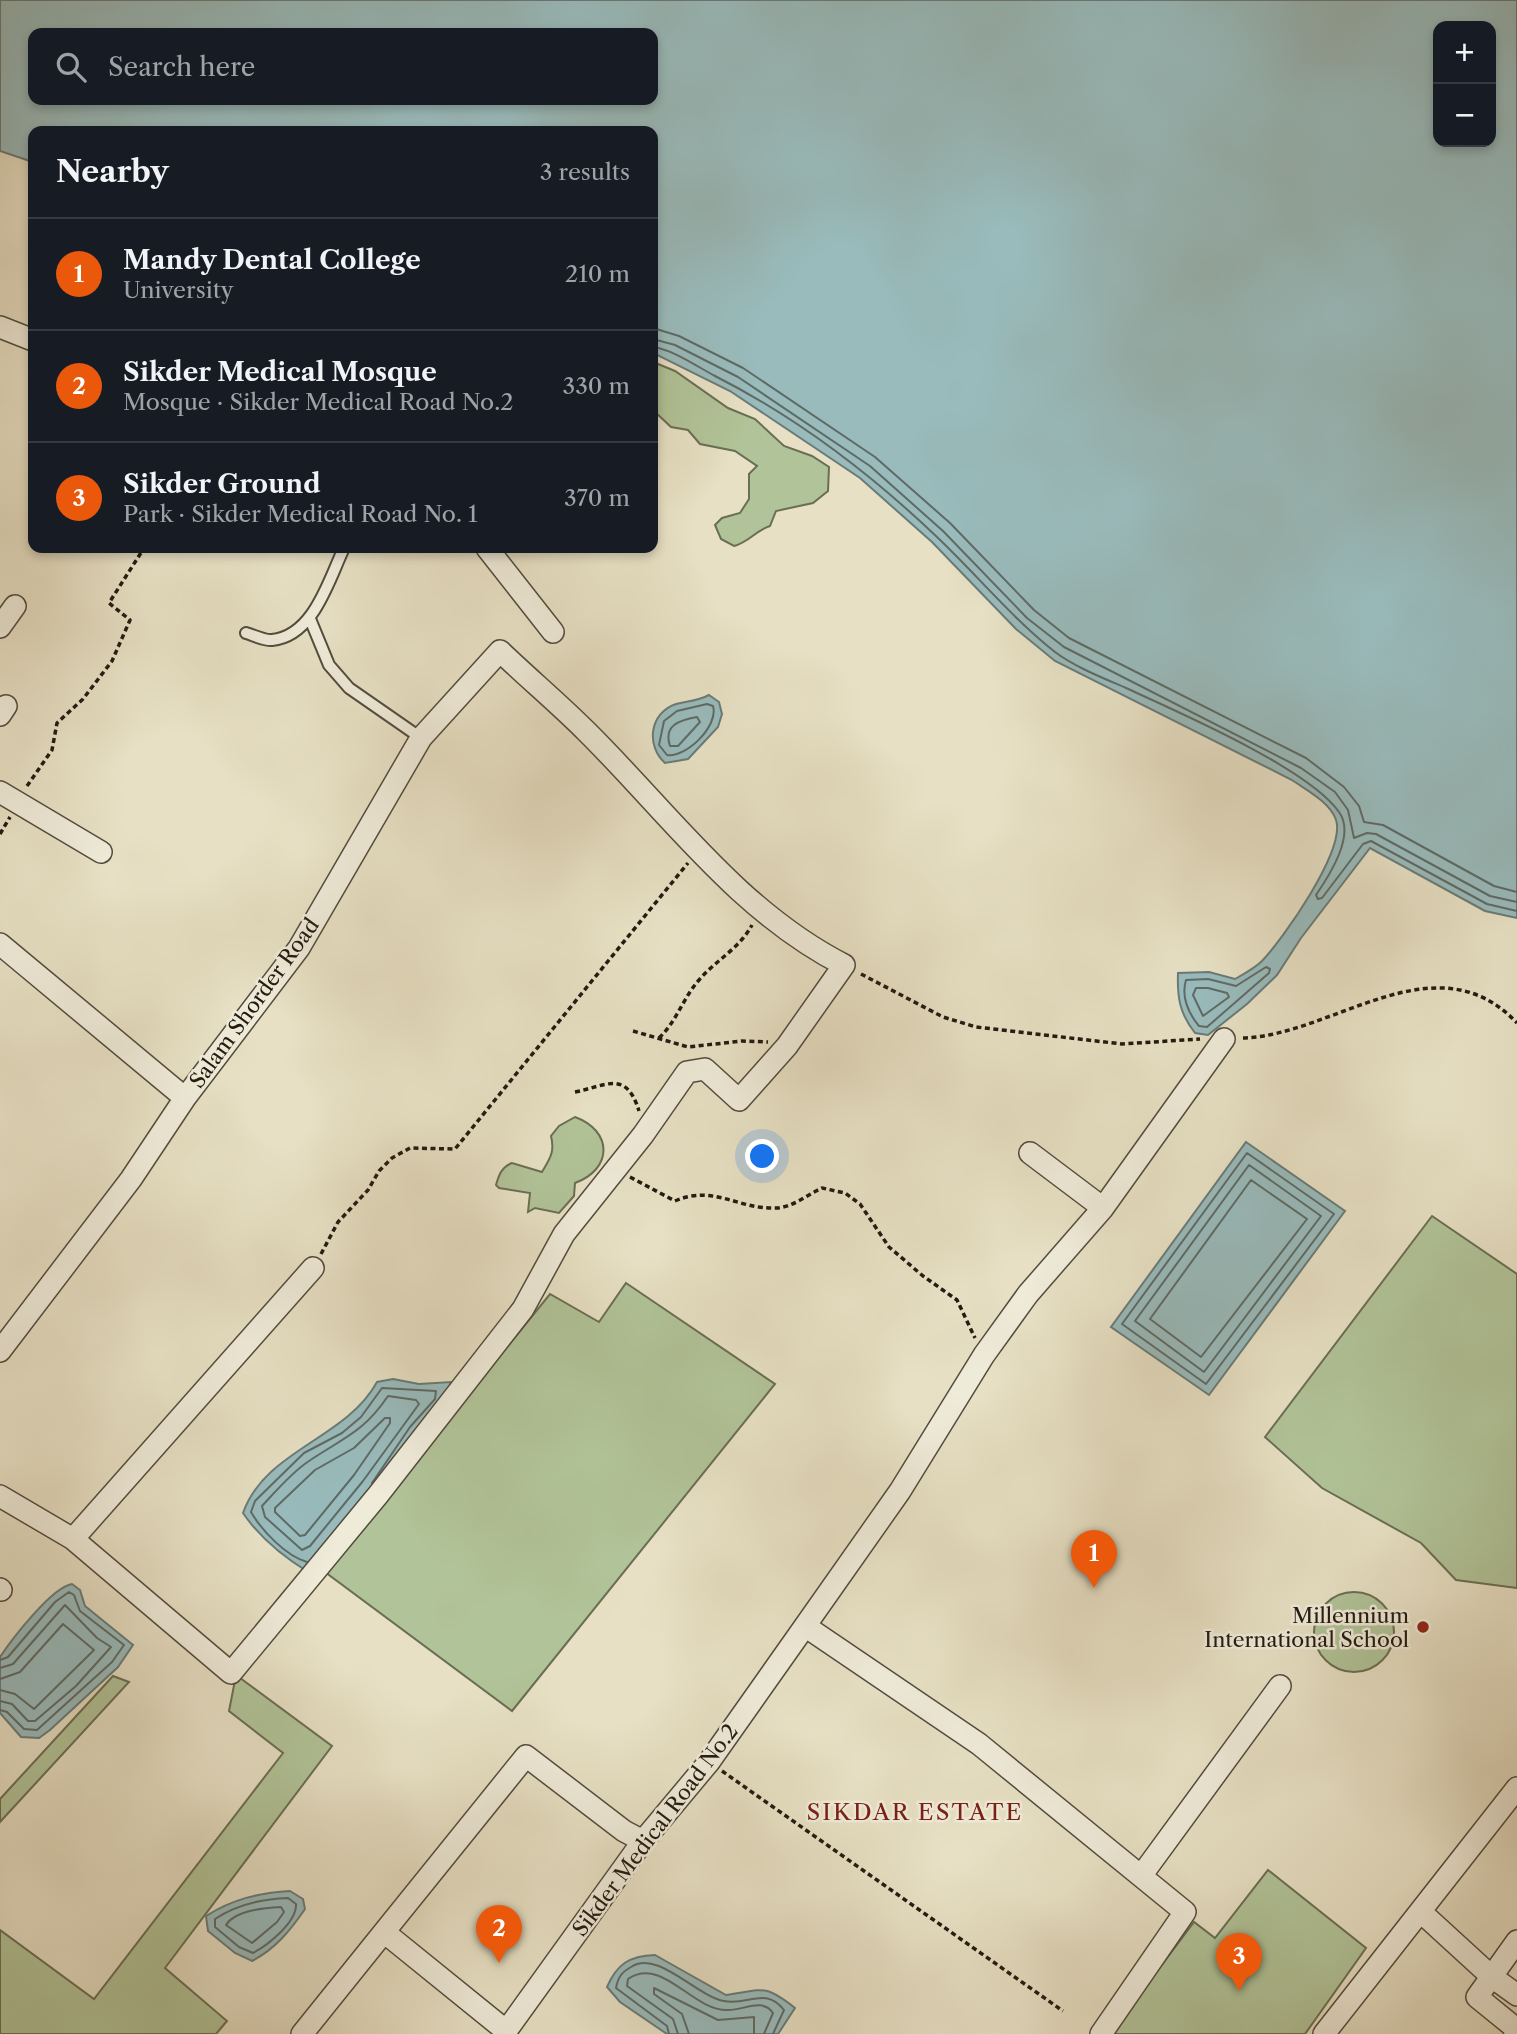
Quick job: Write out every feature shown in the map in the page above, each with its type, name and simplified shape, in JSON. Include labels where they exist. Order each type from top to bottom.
[{"type":"street","points":[[0,327],[28,338]]},
{"type":"street","points":[[491,553],[553,632]]},
{"type":"street","points":[[0,627],[15,606]]},
{"type":"street","name":"Salam Shorder Road","points":[[0,1351],[131,1179],[185,1098],[299,948],[421,738],[500,651],[585,730],[697,851]]},
{"type":"street","points":[[9,798],[101,852]]},
{"type":"street","points":[[0,1496],[74,1539],[231,1673],[378,1495],[523,1309],[564,1234],[687,1072],[705,1069],[739,1100],[787,1046],[844,965],[820,953],[761,908],[697,851]]},
{"type":"street","points":[[0,944],[185,1098]]},
{"type":"street","name":"Sikder Medical Road No.2","points":[[505,2032],[643,1841],[709,1762],[900,1491],[984,1355],[1028,1294],[1103,1208],[1224,1039]]},
{"type":"street","points":[[1030,1153],[1103,1208]]},
{"type":"street","points":[[74,1539],[313,1268]]},
{"type":"street","points":[[805,1626],[979,1744],[1185,1912],[1101,2034]]},
{"type":"street","points":[[1141,1876],[1280,1686]]},
{"type":"street","points":[[302,2034],[527,1756],[624,1831],[643,1841]]},
{"type":"street","points":[[1324,2034],[1517,1788]]},
{"type":"street","points":[[1421,1912],[1492,1977],[1517,1995]]},
{"type":"street","points":[[384,1933],[505,2032]]},
{"type":"street","points":[[1515,2034],[1514,2027],[1477,1997],[1517,1941]]},
{"type":"lane","points":[[246,633],[271,640],[289,634],[310,620],[342,553]]},
{"type":"lane","points":[[310,620],[329,666],[349,688],[421,738]]},
{"type":"path","points":[[0,834],[9,798],[52,750],[57,723],[83,699],[112,661],[130,620],[109,603],[141,553]]},
{"type":"path","points":[[313,1268],[338,1222],[368,1190],[379,1171],[392,1158],[410,1148],[455,1149],[697,851]]},
{"type":"path","points":[[659,1038],[671,1026],[696,982],[739,945],[761,908]]},
{"type":"path","points":[[844,965],[943,1017]]},
{"type":"path","points":[[633,1031],[688,1047],[742,1041],[787,1046]]},
{"type":"path","points":[[575,1092],[608,1082],[628,1088],[640,1116],[636,1140]]},
{"type":"path","points":[[615,1169],[675,1201],[705,1192],[777,1208],[792,1205],[822,1188],[845,1193],[860,1204],[889,1247],[957,1300],[984,1355]]},
{"type":"path","points":[[709,1762],[1063,2011]]},
{"type":"green space","points":[[658,364],[675,371],[728,408],[755,419],[784,446],[812,456],[829,467],[828,491],[813,503],[776,511],[770,526],[734,546],[721,539],[715,525],[722,518],[740,513],[749,499],[749,474],[757,466],[735,451],[700,444],[688,430],[671,427],[658,415]]},
{"type":"green space","points":[[575,1117],[587,1123],[602,1140],[602,1160],[587,1177],[575,1183],[574,1196],[559,1213],[535,1208],[528,1212],[530,1193],[499,1188],[496,1185],[500,1174],[512,1163],[542,1172],[552,1151],[551,1136],[559,1126]]},
{"type":"green space","points":[[1432,1216],[1517,1274],[1517,1588],[1456,1580],[1421,1543],[1322,1488],[1265,1437]]},
{"type":"green space","points":[[626,1283],[775,1384],[512,1711],[325,1572],[550,1294],[599,1322]]},
{"type":"green space","points":[[1354,1592],[1369,1595],[1382,1604],[1391,1617],[1394,1632],[1391,1647],[1382,1660],[1369,1669],[1354,1672],[1339,1669],[1326,1660],[1317,1647],[1314,1632],[1317,1617],[1326,1604],[1339,1595]]},
{"type":"green space","points":[[236,1675],[332,1746],[165,1968],[227,2021],[216,2034],[0,2034],[0,1930],[94,1999],[283,1753],[229,1711]]},
{"type":"green space","points":[[113,1676],[129,1682],[0,1822],[0,1799]]},
{"type":"green space","points":[[1268,1870],[1366,1948],[1305,2034],[1110,2034],[1194,1922],[1215,1938]]},
{"type":"water","points":[[0,0],[1517,0],[1517,918],[1485,911],[1370,848],[1301,938],[1277,975],[1247,1004],[1208,1035],[1195,1033],[1181,1005],[1178,973],[1209,972],[1235,979],[1262,961],[1284,934],[1323,872],[1337,834],[1333,814],[1317,797],[1292,780],[1055,661],[1016,629],[932,542],[860,478],[730,391],[658,355],[658,126],[28,126],[28,160],[0,151]]},
{"type":"water","points":[[709,695],[719,702],[722,714],[718,727],[688,759],[665,763],[655,748],[653,739],[653,730],[660,715],[676,704]]},
{"type":"water","points":[[1246,1142],[1345,1211],[1209,1395],[1111,1327]]},
{"type":"water","points":[[393,1379],[419,1384],[451,1382],[449,1389],[308,1572],[272,1546],[243,1513],[254,1492],[269,1474],[346,1418],[377,1382]]},
{"type":"water","points":[[72,1584],[80,1590],[85,1606],[133,1645],[118,1667],[50,1730],[39,1738],[21,1737],[0,1713],[0,1657],[44,1604],[54,1594]]},
{"type":"water","points":[[290,1891],[303,1899],[305,1909],[282,1939],[252,1961],[235,1953],[208,1931],[206,1916],[226,1905],[256,1895]]},
{"type":"water","points":[[655,1955],[726,1995],[762,1990],[776,1995],[795,2008],[778,2034],[667,2034],[620,2002],[607,1987],[615,1972],[625,1963],[638,1957]]},
{"type":"place","name":"Mandy Dental College","points":[[1094,1588]]},
{"type":"place","name":"Millennium International School","points":[[1423,1627]]},
{"type":"place","name":"Sikder Medical Mosque","points":[[499,1963]]},
{"type":"place","name":"Sikder Ground","points":[[1239,1991]]},
{"type":"district","name":"SIKDAR ESTATE","points":[[915,1812]]}]
